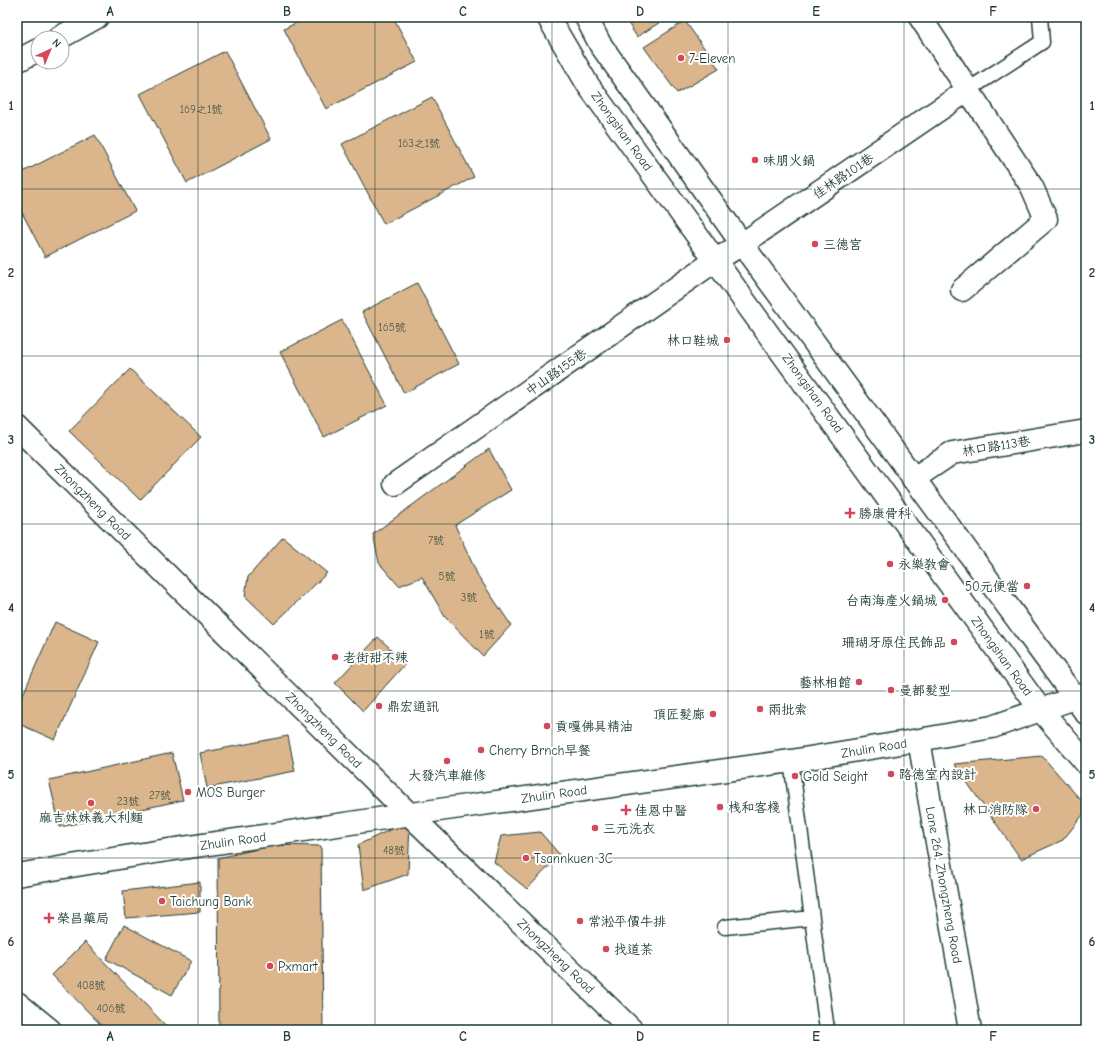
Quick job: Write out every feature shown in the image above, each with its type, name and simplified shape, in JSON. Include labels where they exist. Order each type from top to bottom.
[{"type":"street","points":[[70,32],[97,17]]},
{"type":"street","name":"Zhongshan Road","points":[[548,17],[588,84],[1040,709],[1086,763]]},
{"type":"street","points":[[586,17],[600,44],[742,244],[913,479],[1082,701]]},
{"type":"street","points":[[920,17],[1032,187],[1046,219],[962,290]]},
{"type":"street","points":[[17,61],[30,54]]},
{"type":"street","name":"佳林路101巷","points":[[716,260],[742,244],[968,90]]},
{"type":"street","name":"中山路155巷","points":[[395,484],[716,260]]},
{"type":"street","name":"Zhongzheng Road","points":[[17,428],[410,815],[632,1030]]},
{"type":"street","name":"林口路113巷","points":[[913,479],[952,453],[1086,431]]},
{"type":"street","name":"Zhulin Road","points":[[17,875],[155,852],[791,761],[920,740],[992,727],[1040,709],[1082,701]]},
{"type":"street","name":"Lane 264, Zhongzheng Road","points":[[920,740],[970,1030]]},
{"type":"street","points":[[17,1003],[50,1030]]},
{"type":"lane","name":"佳林路101巷","points":[[968,90],[1042,42],[1040,17]]},
{"type":"lane","points":[[791,761],[827,1030]]},
{"type":"lane","points":[[725,927],[812,918]]},
{"type":"building","points":[[307,17],[393,17],[417,62],[326,109],[284,29]]},
{"type":"building","points":[[624,17],[668,17],[637,37]]},
{"type":"building","name":"7-Eleven","points":[[685,21],[719,69],[677,93],[644,47]]},
{"type":"building","points":[[225,51],[271,139],[187,183],[140,94]]},
{"type":"building","points":[[432,97],[474,177],[384,224],[342,144]]},
{"type":"building","points":[[95,135],[135,211],[45,257],[17,203],[17,175]]},
{"type":"building","points":[[417,283],[459,364],[404,393],[362,312]]},
{"type":"building","points":[[342,320],[387,405],[324,437],[280,352]]},
{"type":"building","points":[[130,369],[201,437],[140,500],[69,431]]},
{"type":"building","points":[[489,449],[511,490],[455,525],[478,576],[511,625],[483,656],[445,617],[422,577],[399,586],[379,563],[373,534]]},
{"type":"building","points":[[283,537],[327,573],[274,624],[245,596],[248,577]]},
{"type":"building","points":[[55,622],[99,642],[55,740],[17,723],[17,708]]},
{"type":"building","points":[[378,637],[406,663],[363,711],[335,683]]},
{"type":"building","points":[[288,736],[295,771],[207,788],[200,753]]},
{"type":"building","points":[[172,753],[183,800],[60,827],[49,780]]},
{"type":"building","name":"林口消防隊","points":[[1042,756],[1086,806],[1086,811],[1063,840],[1021,859],[954,764]]},
{"type":"building","points":[[410,820],[408,874],[364,890],[358,845]]},
{"type":"building","name":"Tsannkuen 3C","points":[[540,832],[560,855],[527,889],[494,862],[501,836]]},
{"type":"building","name":"Pxmart","points":[[275,845],[321,846],[323,1030],[219,1030],[218,858]]},
{"type":"building","name":"Taichung Bank","points":[[200,882],[200,912],[126,918],[123,891]]},
{"type":"building","points":[[124,925],[191,961],[172,995],[106,959]]},
{"type":"building","points":[[85,942],[170,1030],[106,1030],[52,975]]},
{"type":"place","name":"7-Eleven","points":[[681,58]]},
{"type":"place","name":"味朋火鍋","points":[[755,160]]},
{"type":"place","name":"三德宮","points":[[815,244]]},
{"type":"place","name":"林口鞋城","points":[[727,340]]},
{"type":"place","name":"勝康骨科","points":[[850,513]]},
{"type":"place","name":"永樂教會","points":[[890,564]]},
{"type":"place","name":"50元便當","points":[[1027,586]]},
{"type":"place","name":"台南海產火鍋城","points":[[945,600]]},
{"type":"place","name":"珊瑚牙原住民飾品","points":[[954,642]]},
{"type":"place","name":"老街甜不辣","points":[[335,657]]},
{"type":"place","name":"藝林相館","points":[[859,682]]},
{"type":"place","name":"曼都髮型","points":[[891,690]]},
{"type":"place","name":"鼎宏通訊","points":[[379,706]]},
{"type":"place","name":"兩批索","points":[[760,709]]},
{"type":"place","name":"頂匠髮廊","points":[[713,714]]},
{"type":"place","name":"貢嘎佛具精油","points":[[547,726]]},
{"type":"place","name":"Cherry Brnch早餐","points":[[481,750]]},
{"type":"place","name":"大發汽車維修","points":[[447,761]]},
{"type":"place","name":"路德室內設計","points":[[891,774]]},
{"type":"place","name":"Gold Seight","points":[[795,776]]},
{"type":"place","name":"MOS Burger","points":[[188,792]]},
{"type":"place","name":"麻吉妹妹義大利麵","points":[[91,803]]},
{"type":"place","name":"栈和客棧","points":[[720,807]]},
{"type":"place","name":"林口消防隊","points":[[1036,809]]},
{"type":"place","name":"佳恩中醫","points":[[626,810]]},
{"type":"place","name":"三元洗衣","points":[[595,828]]},
{"type":"place","name":"Tsannkuen 3C","points":[[526,858]]},
{"type":"place","name":"Taichung Bank","points":[[162,901]]},
{"type":"place","name":"榮昌藥局","points":[[49,918]]},
{"type":"place","name":"常淞平價牛排","points":[[580,921]]},
{"type":"place","name":"找道茶","points":[[606,949]]},
{"type":"place","name":"Pxmart","points":[[270,966]]}]
